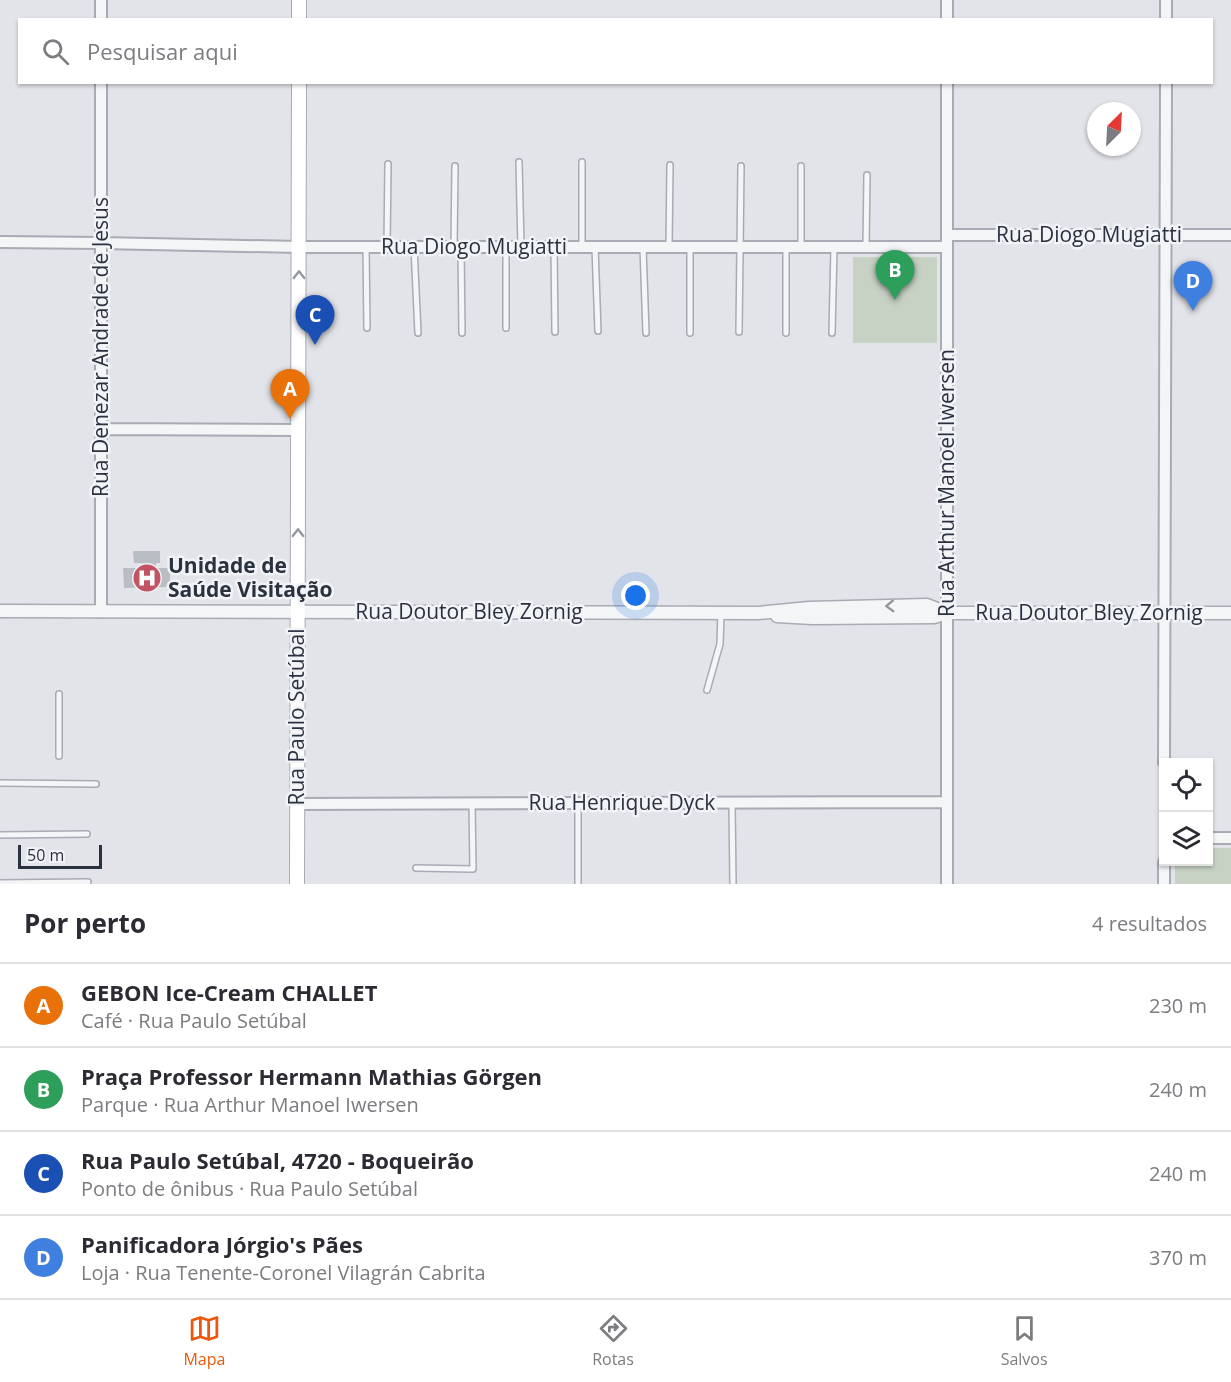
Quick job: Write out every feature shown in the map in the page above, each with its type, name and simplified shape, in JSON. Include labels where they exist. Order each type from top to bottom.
[{"type":"main road","points":[[299,0],[299,18]]},
{"type":"main road","name":"Rua Paulo Setúbal","points":[[297,884],[299,84]]},
{"type":"street","points":[[101,0],[101,18]]},
{"type":"street","points":[[947,0],[947,18]]},
{"type":"street","points":[[1166,0],[1166,18]]},
{"type":"street","name":"Rua Denezar Andrade de Jesus","points":[[101,84],[101,612]]},
{"type":"street","name":"Rua Arthur Manoel Iwersen","points":[[946,884],[947,84]]},
{"type":"street","points":[[1164,758],[1166,84]]},
{"type":"street","name":"Rua Diogo Mugiatti","points":[[947,235],[1231,235]]},
{"type":"street","name":"Rua Diogo Mugiatti","points":[[0,242],[299,247],[947,247]]},
{"type":"street","points":[[101,429],[298,430]]},
{"type":"street","name":"Rua Doutor Bley Zornig","points":[[0,612],[758,613],[810,608],[927,605],[947,613],[1231,613]]},
{"type":"street","name":"Rua Henrique Dyck","points":[[297,804],[946,802]]},
{"type":"street","points":[[1213,838],[1231,838]]},
{"type":"street","points":[[1164,866],[1164,884]]},
{"type":"lane","points":[[519,162],[521,247]]},
{"type":"lane","points":[[582,162],[582,247]]},
{"type":"lane","points":[[387,247],[388,164]]},
{"type":"lane","points":[[669,247],[670,165]]},
{"type":"lane","points":[[454,166],[462,333]]},
{"type":"lane","points":[[739,332],[741,166]]},
{"type":"lane","points":[[801,166],[801,247]]},
{"type":"lane","points":[[866,247],[867,175]]},
{"type":"lane","points":[[366,247],[368,328]]},
{"type":"lane","points":[[414,247],[418,333]]},
{"type":"lane","points":[[506,247],[506,328]]},
{"type":"lane","points":[[554,247],[555,333]]},
{"type":"lane","points":[[595,247],[598,331]]},
{"type":"lane","points":[[643,247],[646,333]]},
{"type":"lane","points":[[690,247],[690,333]]},
{"type":"lane","points":[[786,247],[786,333]]},
{"type":"lane","points":[[832,333],[834,247]]},
{"type":"lane","points":[[706,690],[720,644],[721,613]]},
{"type":"lane","points":[[59,694],[59,756]]},
{"type":"lane","points":[[0,783],[96,784]]},
{"type":"lane","points":[[732,802],[733,884]]},
{"type":"lane","points":[[416,868],[473,869],[472,803]]},
{"type":"lane","points":[[578,803],[578,884]]},
{"type":"lane","points":[[0,835],[87,834]]},
{"type":"lane","points":[[0,883],[88,882]]},
{"type":"green space","points":[[853,257],[937,257],[937,343],[853,343]]},
{"type":"green space","points":[[1213,848],[1231,848],[1231,884],[1175,884],[1175,866],[1213,866]]},
{"type":"building","name":"Unidade de Saúde Visitação","points":[[133,551],[160,551],[160,563],[156,563],[156,568],[170,568],[170,587],[124,588],[123,568],[142,568],[142,563],[134,563]]},
{"type":"place","name":"Praça Professor Hermann Mathias Görgen","points":[[895,300]]},
{"type":"place","name":"Panificadora Jórgio's Pães","points":[[1193,311]]},
{"type":"place","name":"Rua Paulo Setúbal, 4720 - Boqueirão","points":[[315,345]]},
{"type":"place","name":"GEBON Ice-Cream CHALLET","points":[[290,419]]},
{"type":"place","name":"Unidade de Saúde Visitação","points":[[147,578]]}]
